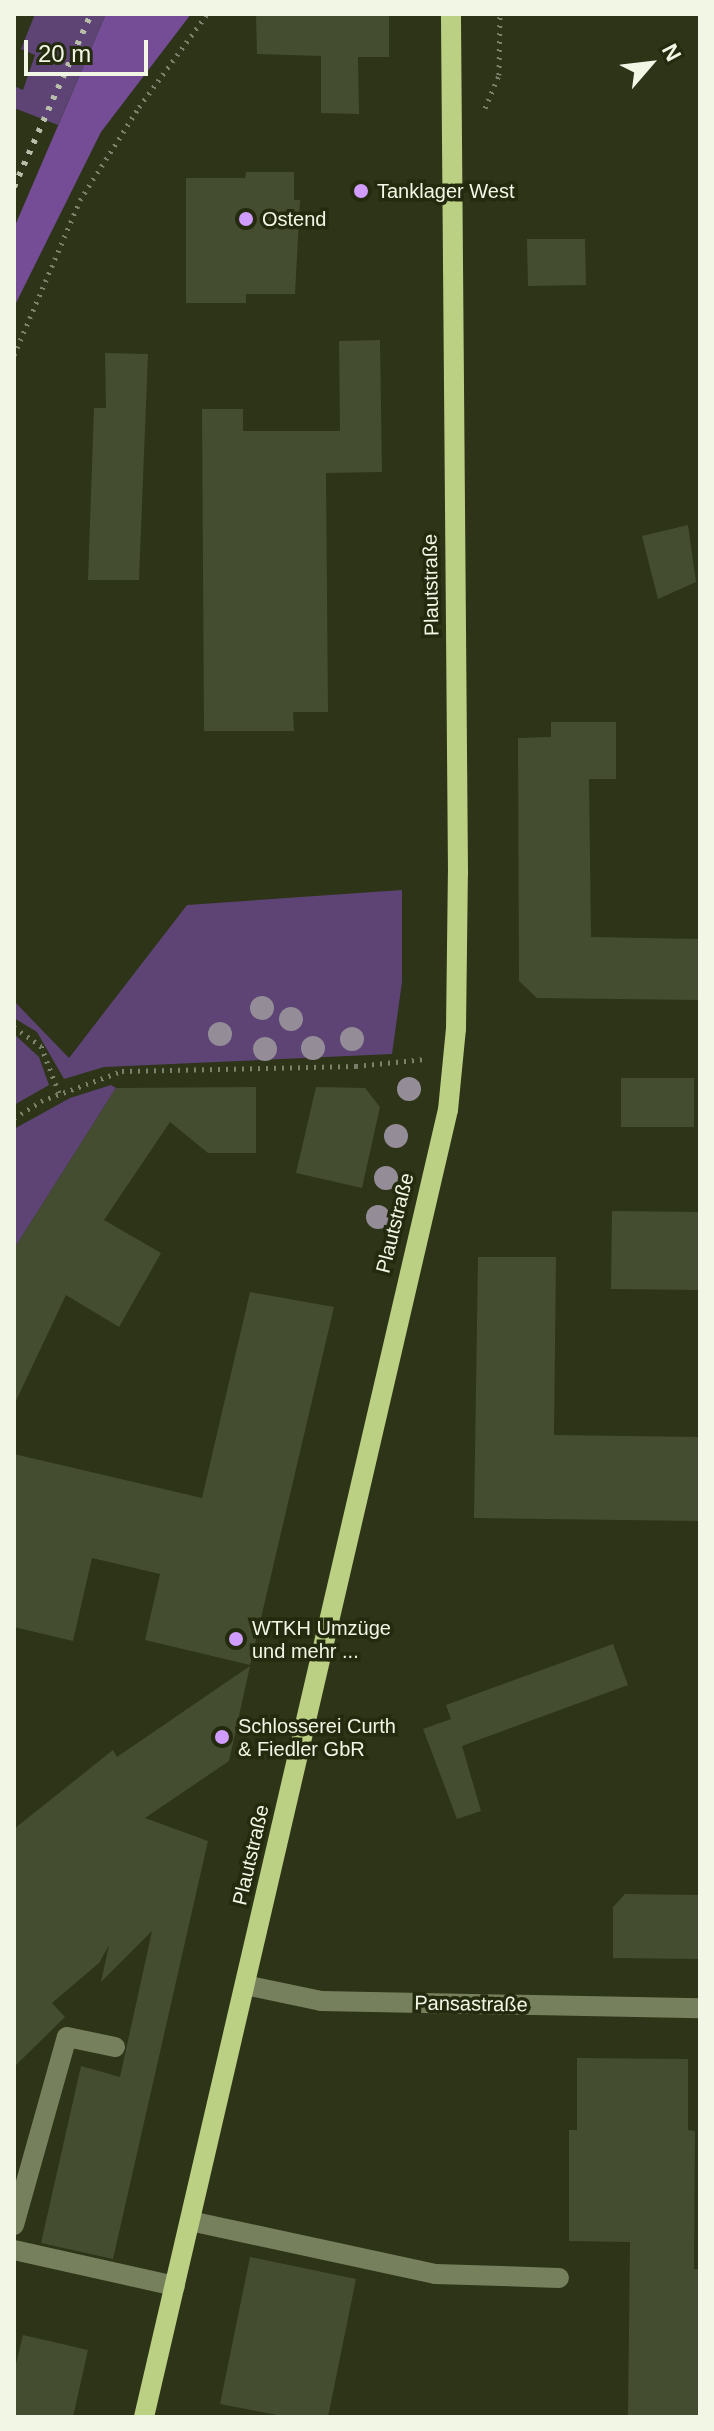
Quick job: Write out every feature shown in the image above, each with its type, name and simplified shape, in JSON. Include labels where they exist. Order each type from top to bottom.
[{"type":"main road","name":"Plautstraße","points":[[144,2417],[448,1110],[454,1055],[458,873],[451,14]]},
{"type":"street","name":"Pansastraße","points":[[245,1985],[321,2001],[700,2008]]},
{"type":"street","points":[[14,2225],[67,2037],[115,2047]]},
{"type":"street","points":[[190,2221],[435,2274],[559,2278]]},
{"type":"street","points":[[14,2250],[175,2286]]},
{"type":"path","points":[[14,355],[80,200],[139,107],[207,14]]},
{"type":"path","points":[[14,1027],[41,1046],[59,1093]]},
{"type":"path","points":[[14,1118],[59,1093],[122,1071],[356,1066],[454,1055]]},
{"type":"shaded area","points":[[35,14],[106,14],[58,125],[14,108],[14,86],[23,90],[35,55],[21,49]]},
{"type":"shaded area","points":[[106,14],[191,14],[101,132],[14,307],[14,228]]},
{"type":"shaded area","points":[[402,890],[402,982],[392,1054],[104,1067],[64,1079],[37,1032],[14,1018],[14,1001],[69,1058],[187,905]]},
{"type":"shaded area","points":[[14,1034],[39,1057],[49,1085],[14,1105]]},
{"type":"shaded area","points":[[111,1085],[116,1088],[14,1249],[14,1129],[70,1098]]},
{"type":"building","points":[[256,14],[389,14],[389,57],[358,57],[359,114],[321,113],[321,56],[257,54]]},
{"type":"building","points":[[246,172],[294,172],[294,200],[300,200],[295,294],[246,294],[246,303],[186,303],[186,178],[245,178]]},
{"type":"building","points":[[527,239],[585,239],[586,285],[528,286]]},
{"type":"building","points":[[380,340],[382,472],[326,473],[328,712],[293,712],[294,731],[204,731],[202,409],[243,409],[243,431],[340,431],[339,341]]},
{"type":"building","points":[[105,353],[148,354],[139,580],[88,580],[94,408],[106,408]]},
{"type":"building","points":[[688,525],[696,582],[658,599],[642,536]]},
{"type":"building","points":[[551,722],[616,722],[616,779],[589,779],[591,937],[700,939],[700,1000],[537,998],[519,981],[518,738],[551,737]]},
{"type":"building","points":[[621,1078],[694,1078],[694,1127],[621,1127]]},
{"type":"building","points":[[256,1087],[256,1153],[208,1153],[170,1122],[104,1220],[161,1253],[119,1327],[66,1295],[14,1405],[14,1249],[116,1088]]},
{"type":"building","points":[[316,1087],[365,1088],[380,1107],[362,1188],[296,1173]]},
{"type":"building","points":[[612,1211],[700,1212],[700,1290],[611,1289]]},
{"type":"building","points":[[478,1257],[556,1257],[554,1435],[700,1437],[700,1521],[474,1518]]},
{"type":"building","points":[[250,1292],[334,1307],[250,1665],[145,1640],[160,1574],[92,1558],[73,1641],[14,1627],[14,1454],[202,1498]]},
{"type":"building","points":[[613,1644],[628,1685],[462,1746],[481,1811],[457,1819],[423,1729],[451,1719],[446,1705]]},
{"type":"building","points":[[250,1666],[229,1761],[145,1818],[208,1841],[113,2259],[41,2243],[81,2066],[120,2077],[152,1931],[101,1982],[109,1945],[99,1963],[52,2003],[65,2017],[14,2067],[14,1829],[113,1750],[117,1757]]},
{"type":"building","points":[[625,1894],[700,1895],[700,1959],[613,1958],[613,1907]]},
{"type":"building","points":[[577,2058],[688,2059],[688,2130],[695,2131],[694,2269],[700,2269],[700,2417],[628,2417],[630,2242],[569,2241],[569,2130],[577,2130]]},
{"type":"building","points":[[250,2257],[356,2279],[328,2417],[287,2417],[220,2404]]},
{"type":"building","points":[[23,2335],[88,2350],[73,2417],[14,2417],[14,2372]]},
{"type":"railway","points":[[14,187],[91,14]]},
{"type":"place","name":"Tanklager West","points":[[361,191]]},
{"type":"place","name":"Ostend","points":[[246,219]]},
{"type":"place","name":"WTKH Umzüge und mehr ...","points":[[236,1639]]},
{"type":"place","name":"Schlosserei Curth & Fiedler GbR","points":[[222,1737]]}]
